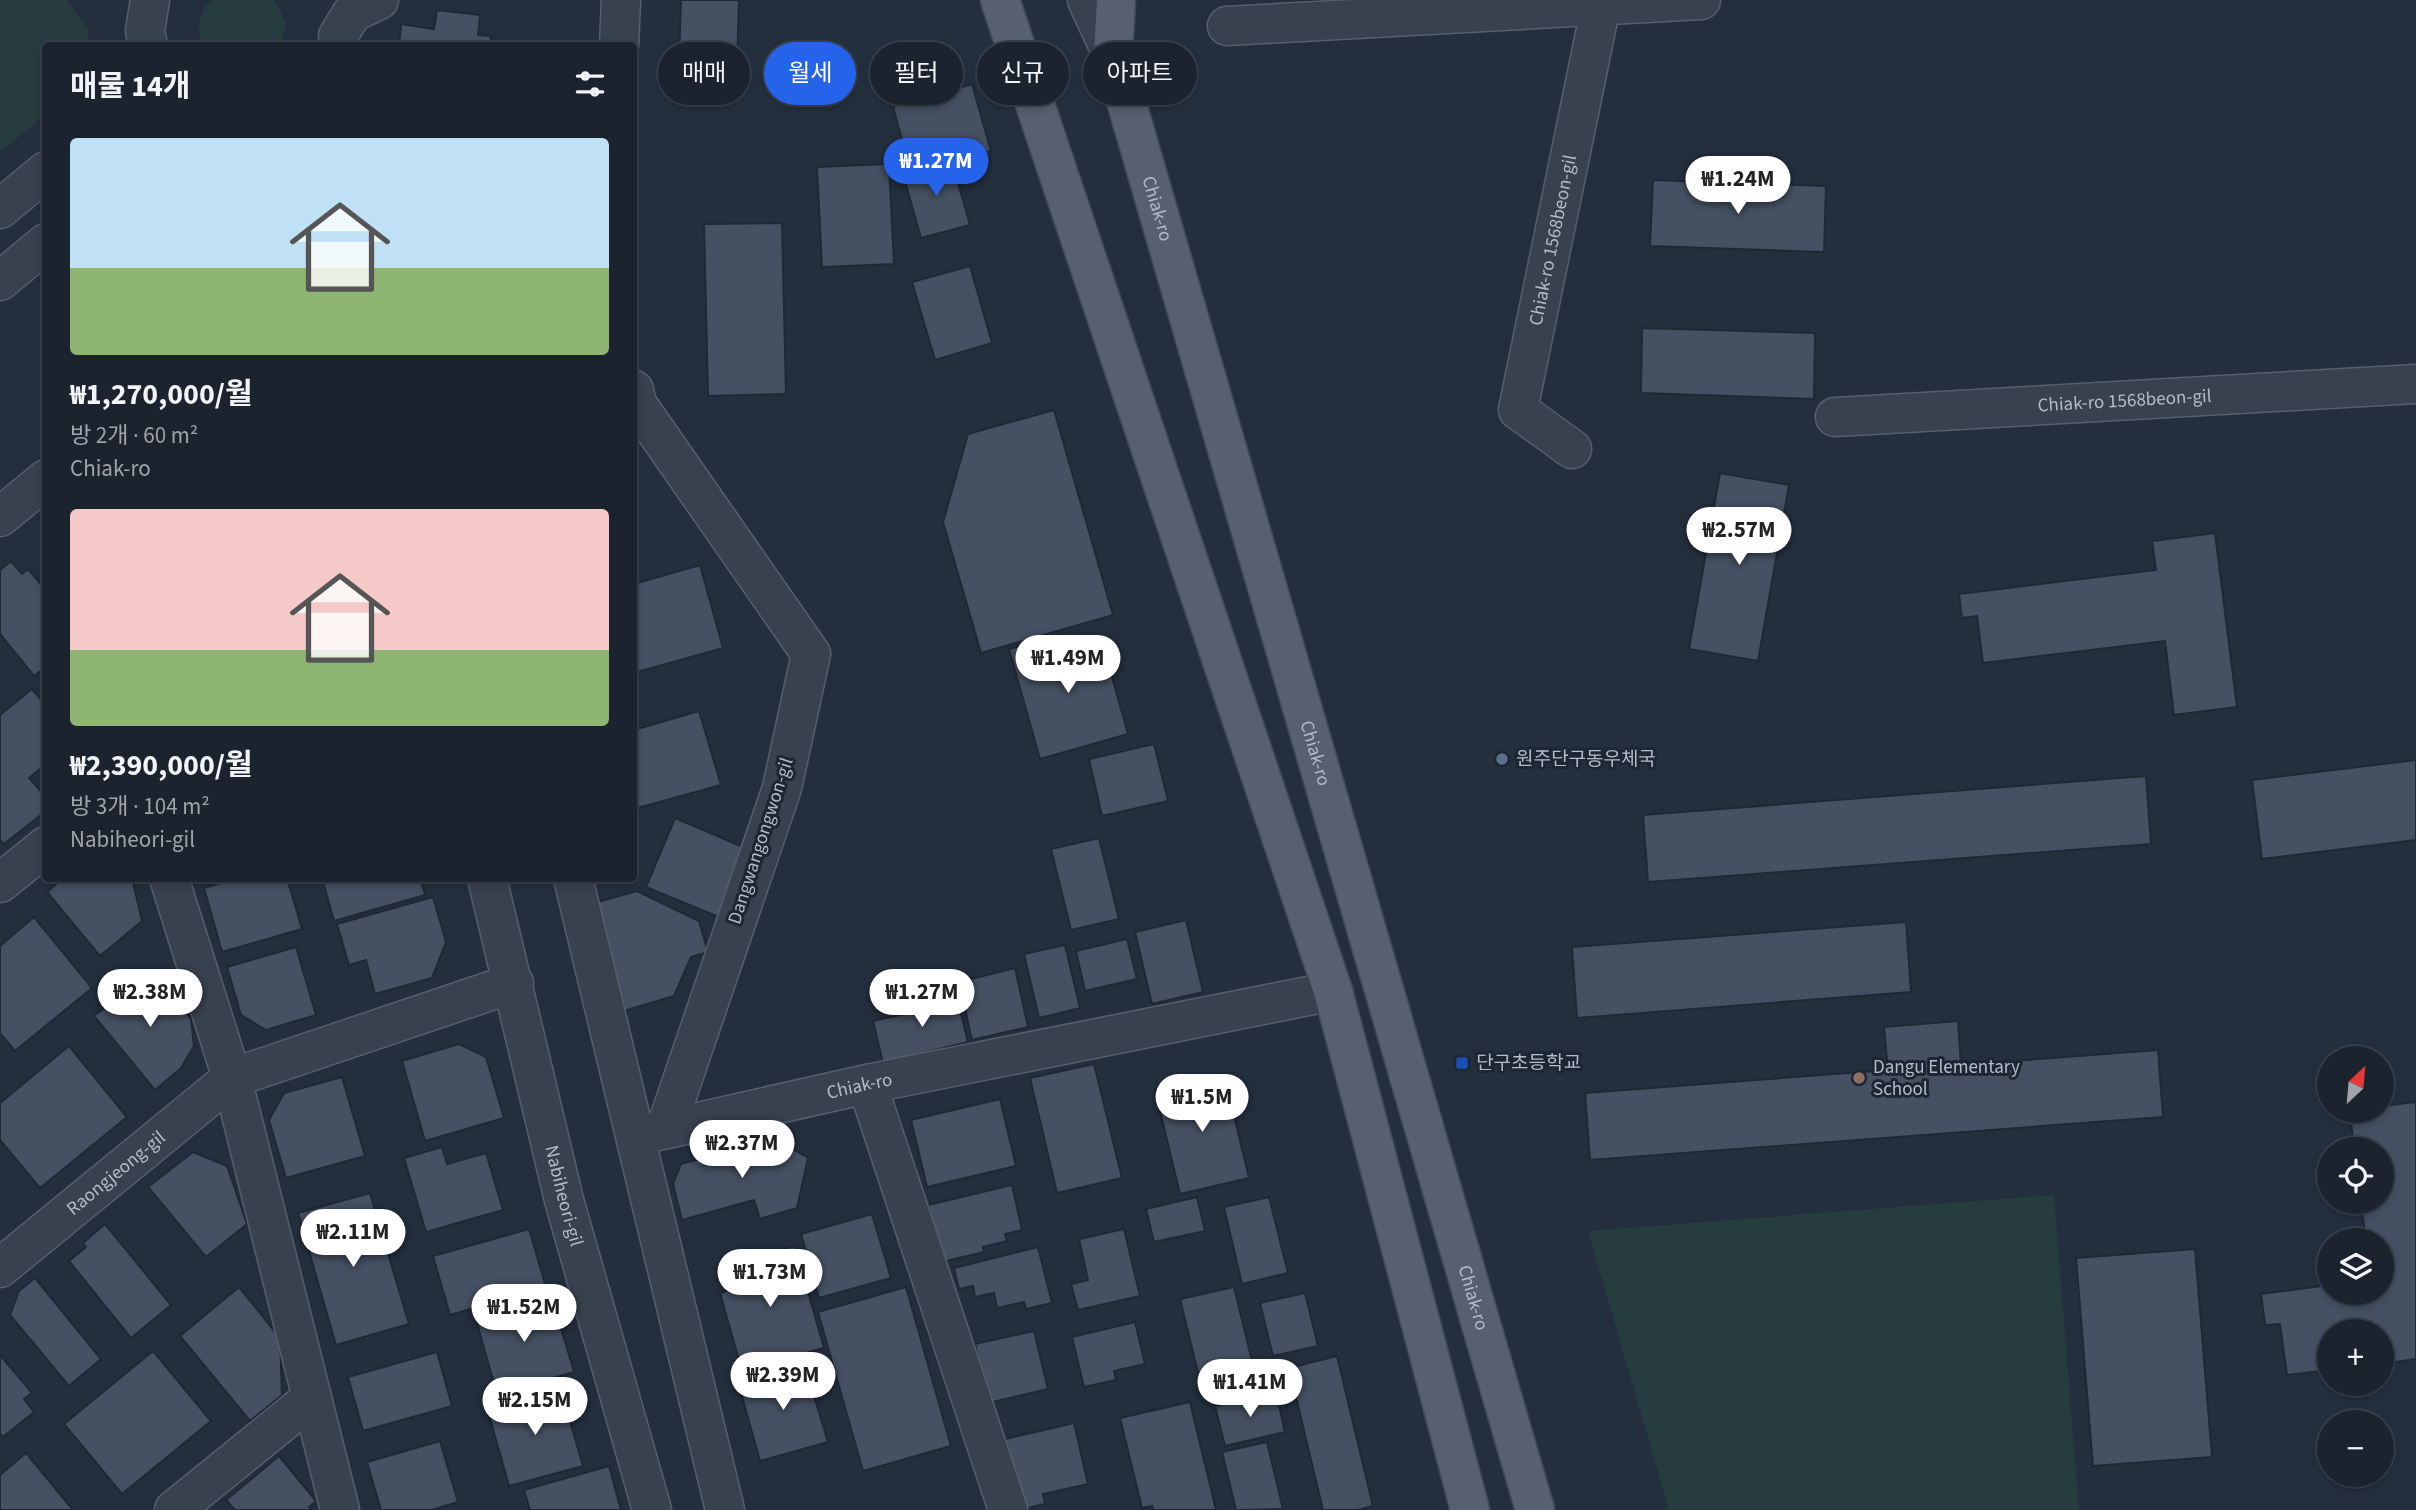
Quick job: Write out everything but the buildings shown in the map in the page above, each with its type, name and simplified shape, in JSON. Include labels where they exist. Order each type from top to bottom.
[{"type":"main road","points":[[1000,0],[1333,991],[1470,1510]]},
{"type":"main road","points":[[1114,42],[1116,0]]},
{"type":"main road","name":"Chiak-ro","points":[[1127,105],[1535,1510]]},
{"type":"street","points":[[336,27],[352,13],[379,0]]},
{"type":"street","points":[[619,42],[621,0]]},
{"type":"street","name":"Chiak-ro","points":[[1087,0],[1106,42]]},
{"type":"street","points":[[1227,26],[1601,3],[1701,0]]},
{"type":"street","name":"Chiak-ro 1568beon-gil","points":[[1572,449],[1518,410],[1601,3]]},
{"type":"street","points":[[0,209],[42,174]]},
{"type":"street","points":[[0,281],[42,246]]},
{"type":"street","name":"Chiak-ro 1568beon-gil","points":[[1835,416],[2416,384]]},
{"type":"street","name":"Dangwangongwon-gil","points":[[637,404],[811,654],[782,788],[651,1132]]},
{"type":"street","points":[[0,517],[42,482]]},
{"type":"street","points":[[0,883],[42,849]]},
{"type":"street","points":[[170,882],[232,1078],[340,1510]]},
{"type":"street","name":"Nabiheori-gil","points":[[488,882],[564,1200],[652,1510]]},
{"type":"street","points":[[574,882],[651,1132],[725,1510]]},
{"type":"street","points":[[232,1078],[514,983]]},
{"type":"street","name":"Chiak-ro","points":[[651,1132],[867,1084],[1333,991]]},
{"type":"street","name":"Raongjeong-gil","points":[[0,1268],[232,1078]]},
{"type":"street","points":[[867,1084],[1008,1510]]},
{"type":"street","points":[[174,1510],[312,1398]]},
{"type":"green space","points":[[0,0],[66,0],[88,28],[89,42],[42,42],[42,117],[0,152]]},
{"type":"green space","points":[[211,0],[274,0],[286,22],[283,42],[200,42],[200,21]]},
{"type":"green space","points":[[2054,1195],[2079,1510],[1669,1510],[1588,1231]]},
{"type":"place","name":"원주단구동우체국","points":[[1502,759]]},
{"type":"place","name":"단구초등학교","points":[[1462,1063]]},
{"type":"place","name":"Dangu Elementary School","points":[[1859,1078]]}]
